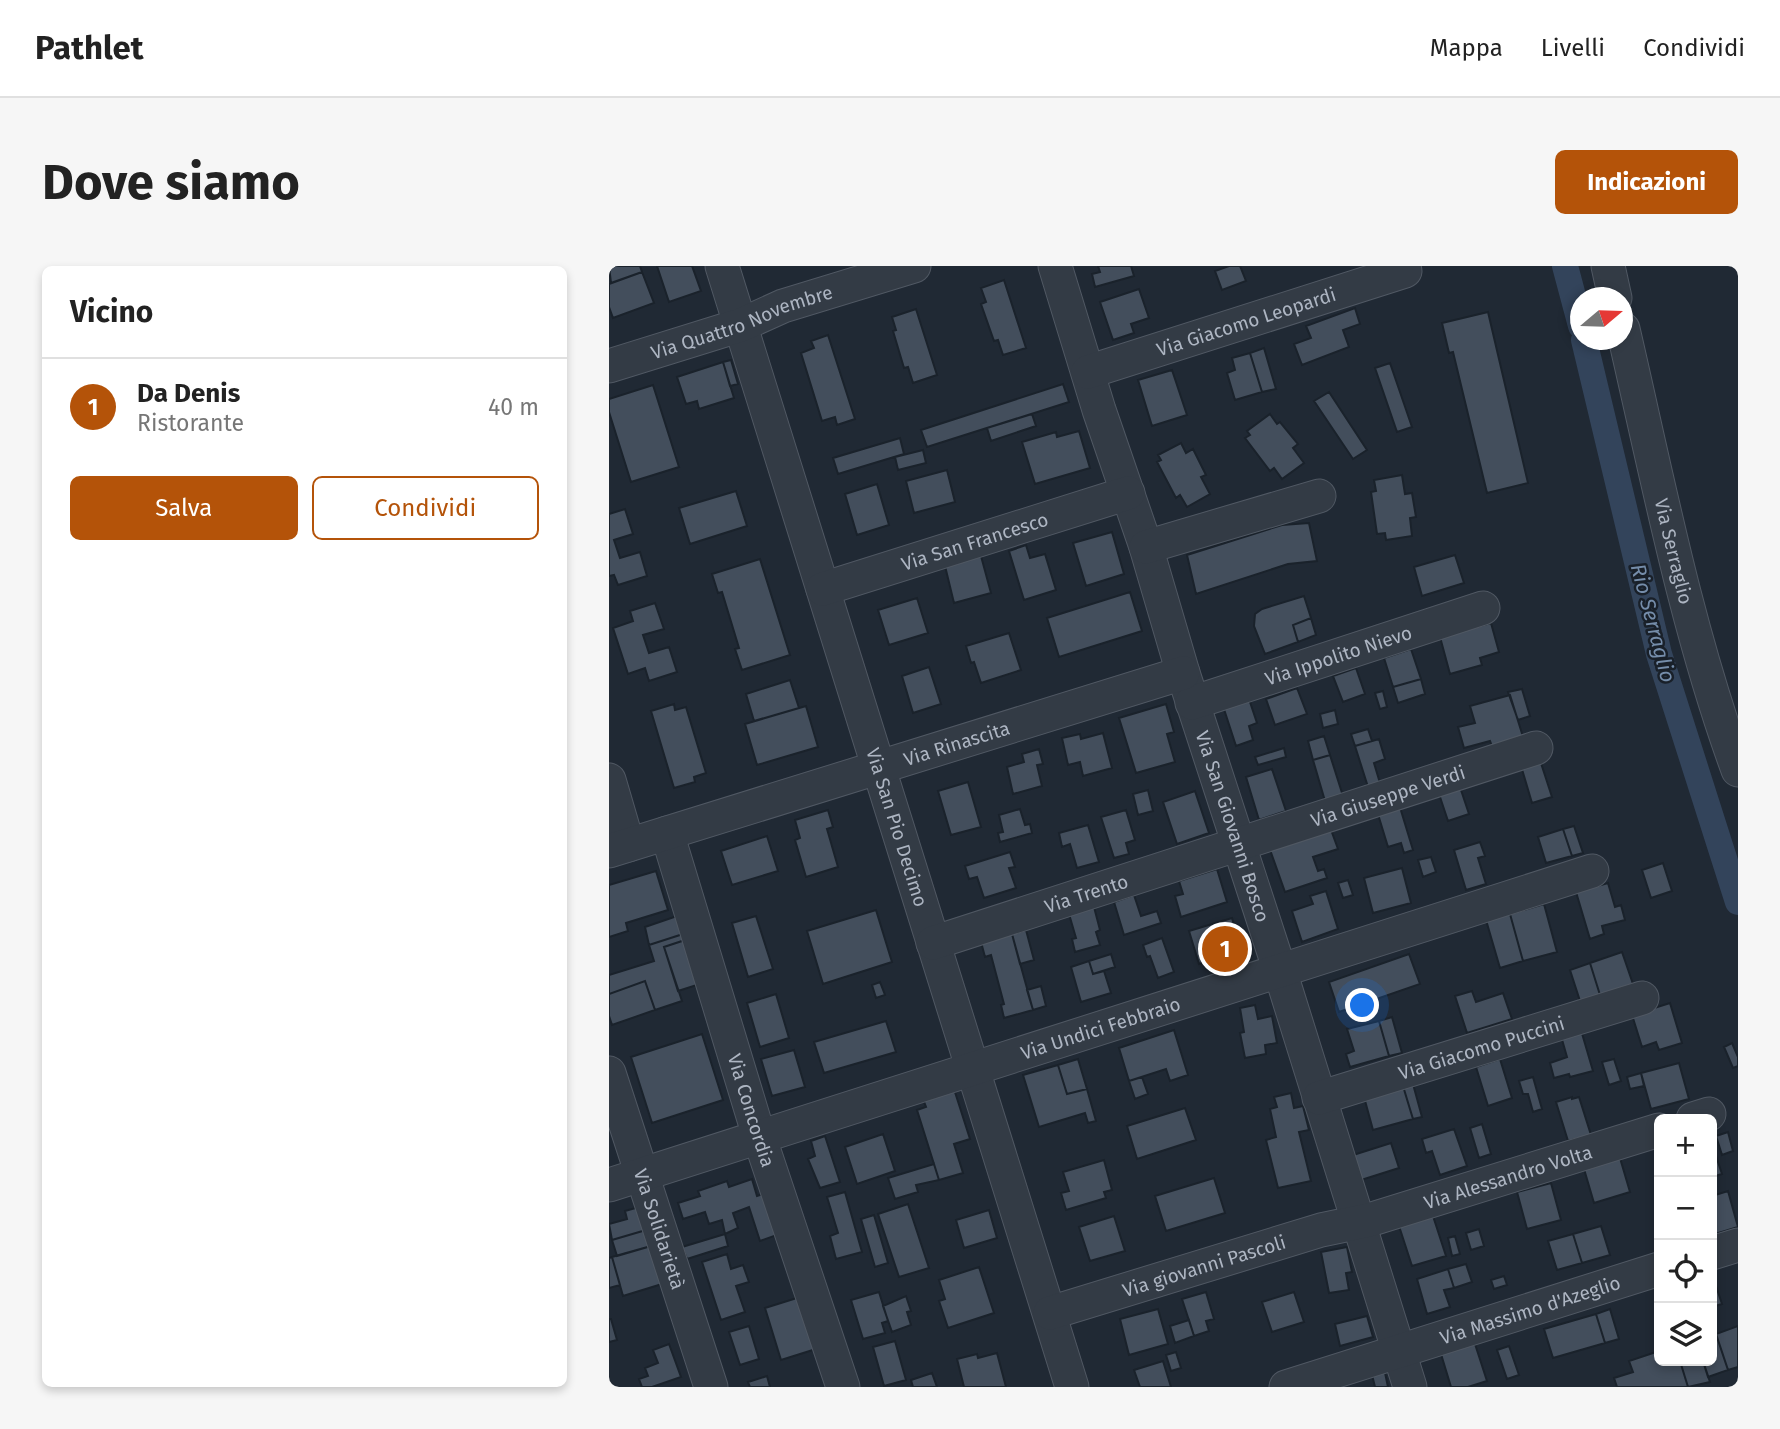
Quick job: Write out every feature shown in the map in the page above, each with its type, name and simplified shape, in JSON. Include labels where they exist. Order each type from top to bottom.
[{"type":"street","name":"Via San Pio Decimo","points":[[722,266],[1072,1387]]},
{"type":"street","name":"Via Quattro Novembre","points":[[609,366],[741,325],[783,306],[914,266]]},
{"type":"street","name":"Via San Giovanni Bosco","points":[[1055,266],[1410,1387]]},
{"type":"street","points":[[1608,266],[1613,287]]},
{"type":"street","name":"Via Giacomo Leopardi","points":[[1088,372],[1405,271]]},
{"type":"street","name":"Via Serraglio","points":[[1627,350],[1685,593],[1738,770]]},
{"type":"street","name":"Via San Francesco","points":[[823,589],[1128,493]]},
{"type":"street","points":[[1146,547],[1319,496]]},
{"type":"street","name":"Via Ippolito Nievo","points":[[1187,688],[1483,608]]},
{"type":"street","name":"Via Rinascita","points":[[619,848],[880,766],[1187,688]]},
{"type":"street","name":"Via Giuseppe Verdi","points":[[1238,846],[1536,748]]},
{"type":"street","points":[[609,780],[619,848]]},
{"type":"street","name":"Via Concordia","points":[[667,833],[759,1136],[843,1387]]},
{"type":"street","name":"Via Trento","points":[[933,943],[1238,846]]},
{"type":"street","name":"Via Undici Febbraio","points":[[609,1185],[1592,871]]},
{"type":"street","name":"Via Giacomo Puccini","points":[[1319,1098],[1642,998]]},
{"type":"street","name":"Via Solidarietà","points":[[609,1073],[711,1387]]},
{"type":"street","name":"Via Alessandro Volta","points":[[1357,1223],[1654,1132]]},
{"type":"street","name":"Via giovanni Pascoli","points":[[1050,1313],[1321,1230],[1357,1223]]},
{"type":"street","points":[[1717,1251],[1738,1245]]},
{"type":"street","name":"Via Massimo d'Azeglio","points":[[1286,1387],[1654,1271]]},
{"type":"building","points":[[609,266],[640,266],[642,272],[611,283]]},
{"type":"building","points":[[657,266],[692,266],[701,291],[669,302]]},
{"type":"building","points":[[1098,266],[1131,266],[1134,276],[1095,287],[1092,274],[1100,272]]},
{"type":"building","points":[[1229,266],[1240,266],[1246,281],[1222,290],[1215,271]]},
{"type":"building","points":[[642,272],[654,303],[613,318],[609,307],[609,284]]},
{"type":"building","points":[[1004,280],[1026,348],[1003,355],[998,340],[994,341],[981,304],[986,302],[981,288]]},
{"type":"building","points":[[1139,289],[1149,318],[1131,324],[1134,333],[1113,340],[1100,302]]},
{"type":"building","points":[[1355,308],[1360,324],[1343,330],[1349,347],[1302,365],[1294,344],[1311,338],[1306,326]]},
{"type":"building","points":[[916,309],[937,375],[913,383],[908,367],[904,368],[893,331],[896,330],[892,317]]},
{"type":"building","points":[[1488,312],[1528,483],[1487,493],[1453,352],[1449,353],[1442,323]]},
{"type":"building","points":[[828,335],[855,419],[837,425],[835,417],[822,421],[801,353],[814,348],[811,341]]},
{"type":"building","points":[[1264,348],[1276,389],[1262,392],[1250,353]]},
{"type":"building","points":[[1250,353],[1262,392],[1235,400],[1227,373],[1235,370],[1232,358]]},
{"type":"building","points":[[731,360],[738,384],[730,386],[723,362]]},
{"type":"building","points":[[723,362],[734,398],[699,409],[697,401],[686,404],[677,377]]},
{"type":"building","points":[[1390,363],[1412,427],[1397,432],[1375,368]]},
{"type":"building","points":[[1172,370],[1187,415],[1152,426],[1138,380]]},
{"type":"building","points":[[1063,384],[1069,402],[927,447],[921,430]]},
{"type":"building","points":[[653,385],[679,467],[631,482],[609,412],[609,399]]},
{"type":"building","points":[[1329,392],[1367,450],[1353,459],[1314,401]]},
{"type":"building","points":[[1032,414],[1036,426],[991,441],[987,428]]},
{"type":"building","points":[[1270,414],[1298,444],[1293,448],[1304,463],[1282,479],[1274,468],[1270,471],[1245,438],[1250,435],[1247,431]]},
{"type":"building","points":[[1079,431],[1090,468],[1035,484],[1022,442],[1056,432],[1057,437]]},
{"type":"building","points":[[900,438],[904,454],[838,474],[833,458]]},
{"type":"building","points":[[1181,443],[1186,453],[1193,449],[1206,475],[1201,477],[1210,494],[1187,507],[1180,495],[1176,498],[1157,462],[1161,460],[1158,455]]},
{"type":"building","points":[[923,450],[926,463],[898,470],[895,457]]},
{"type":"building","points":[[947,470],[955,502],[914,513],[906,481]]},
{"type":"building","points":[[1402,475],[1405,494],[1412,493],[1416,517],[1410,518],[1412,536],[1386,540],[1385,533],[1377,534],[1371,492],[1376,491],[1374,480]]},
{"type":"building","points":[[877,484],[889,525],[857,535],[845,494]]},
{"type":"building","points":[[736,491],[747,526],[690,544],[679,508]]},
{"type":"building","points":[[625,509],[633,534],[614,540],[620,558],[640,552],[647,576],[618,585],[614,575],[609,576],[609,514]]},
{"type":"building","points":[[1309,523],[1317,561],[1288,564],[1196,594],[1187,555],[1282,525]]},
{"type":"building","points":[[1112,532],[1124,574],[1086,586],[1073,543]]},
{"type":"building","points":[[1026,545],[1030,558],[1045,554],[1056,590],[1024,600],[1009,551]]},
{"type":"building","points":[[1455,555],[1464,583],[1422,596],[1414,567]]},
{"type":"building","points":[[981,556],[991,593],[954,603],[945,566]]},
{"type":"building","points":[[760,559],[790,655],[742,670],[735,649],[739,648],[722,592],[718,593],[712,574]]},
{"type":"building","points":[[1130,592],[1142,631],[1059,657],[1047,618]]},
{"type":"building","points":[[1304,596],[1311,618],[1293,625],[1298,642],[1265,654],[1254,626],[1255,614],[1262,609]]},
{"type":"building","points":[[917,598],[928,633],[889,645],[878,610]]},
{"type":"building","points":[[655,603],[664,629],[643,635],[649,653],[669,647],[677,672],[649,681],[645,668],[628,674],[613,628],[633,621],[630,611]]},
{"type":"building","points":[[1311,618],[1316,635],[1298,642],[1293,625]]},
{"type":"building","points":[[1491,623],[1499,652],[1480,658],[1482,665],[1450,674],[1440,637]]},
{"type":"building","points":[[1009,633],[1021,670],[981,683],[966,646]]},
{"type":"building","points":[[1411,649],[1421,679],[1393,687],[1384,658]]},
{"type":"building","points":[[929,667],[941,704],[913,713],[902,676]]},
{"type":"building","points":[[1356,668],[1365,694],[1343,702],[1333,676]]},
{"type":"building","points":[[1421,679],[1425,694],[1398,703],[1393,687]]},
{"type":"building","points":[[790,680],[799,708],[754,721],[746,694]]},
{"type":"building","points":[[1297,688],[1307,714],[1275,725],[1266,699]]},
{"type":"building","points":[[1522,689],[1530,716],[1518,720],[1508,692]]},
{"type":"building","points":[[1246,690],[1257,723],[1249,726],[1253,740],[1236,746],[1222,703]]},
{"type":"building","points":[[1383,691],[1387,707],[1380,709],[1375,693]]},
{"type":"building","points":[[1510,695],[1524,740],[1493,749],[1490,741],[1464,748],[1458,727],[1475,723],[1470,706]]},
{"type":"building","points":[[674,704],[675,710],[686,707],[706,773],[694,777],[695,782],[674,788],[651,711]]},
{"type":"building","points":[[1166,704],[1174,732],[1167,734],[1175,762],[1136,773],[1119,718]]},
{"type":"building","points":[[806,706],[818,747],[757,765],[745,724]]},
{"type":"building","points":[[1335,710],[1338,724],[1323,728],[1320,714]]},
{"type":"building","points":[[1368,729],[1372,741],[1355,746],[1351,734]]},
{"type":"building","points":[[1103,733],[1112,768],[1083,776],[1080,762],[1068,765],[1062,738],[1080,734],[1081,739]]},
{"type":"building","points":[[1324,736],[1330,755],[1313,760],[1308,741]]},
{"type":"building","points":[[1379,739],[1385,759],[1374,763],[1380,783],[1368,787],[1355,746]]},
{"type":"building","points":[[1284,748],[1286,757],[1258,765],[1255,757]]},
{"type":"building","points":[[1039,749],[1043,764],[1037,765],[1042,786],[1013,794],[1007,767],[1024,762],[1022,754]]},
{"type":"building","points":[[1330,755],[1343,796],[1325,801],[1313,760]]},
{"type":"building","points":[[1540,760],[1552,797],[1532,803],[1521,766]]},
{"type":"building","points":[[1272,769],[1286,811],[1259,820],[1246,777]]},
{"type":"building","points":[[968,782],[981,827],[951,835],[938,791]]},
{"type":"building","points":[[1460,787],[1469,814],[1448,821],[1439,794]]},
{"type":"building","points":[[1148,790],[1153,811],[1138,815],[1133,794]]},
{"type":"building","points":[[1195,791],[1209,833],[1177,844],[1163,802]]},
{"type":"building","points":[[1399,804],[1413,850],[1404,853],[1401,843],[1388,847],[1377,811]]},
{"type":"building","points":[[1020,809],[1025,825],[1030,824],[1032,833],[1000,842],[998,833],[1003,832],[999,815]]},
{"type":"building","points":[[828,810],[833,827],[827,829],[838,867],[806,877],[795,840],[800,838],[795,820]]},
{"type":"building","points":[[1126,810],[1135,840],[1126,843],[1129,854],[1114,858],[1101,817]]},
{"type":"building","points":[[1088,825],[1099,862],[1077,868],[1070,844],[1062,847],[1059,833]]},
{"type":"building","points":[[1574,826],[1583,853],[1572,856],[1563,829]]},
{"type":"building","points":[[1330,827],[1338,849],[1313,857],[1318,871],[1324,869],[1327,878],[1285,892],[1269,847]]},
{"type":"building","points":[[1563,829],[1572,856],[1546,863],[1538,837]]},
{"type":"building","points":[[767,836],[778,871],[732,885],[721,851]]},
{"type":"building","points":[[1480,842],[1485,856],[1478,858],[1486,884],[1466,890],[1454,850]]},
{"type":"building","points":[[1010,852],[1015,867],[1009,868],[1016,888],[984,898],[977,877],[969,879],[965,866]]},
{"type":"building","points":[[1431,857],[1436,872],[1423,877],[1418,860]]},
{"type":"building","points":[[1663,863],[1672,891],[1651,898],[1642,870]]},
{"type":"building","points":[[1402,868],[1411,903],[1373,913],[1364,878]]},
{"type":"building","points":[[1217,869],[1227,902],[1181,917],[1175,896],[1183,894],[1179,881]]},
{"type":"building","points":[[656,871],[668,910],[626,923],[628,931],[609,937],[609,885]]},
{"type":"building","points":[[1348,880],[1353,895],[1343,898],[1338,883]]},
{"type":"building","points":[[1608,883],[1615,907],[1621,905],[1625,920],[1602,926],[1604,934],[1590,939],[1576,892]]},
{"type":"building","points":[[1326,891],[1338,929],[1302,942],[1292,911],[1313,904],[1310,896]]},
{"type":"building","points":[[1134,895],[1141,916],[1157,911],[1161,923],[1124,935],[1114,902]]},
{"type":"building","points":[[1544,904],[1557,952],[1523,961],[1510,914]]},
{"type":"building","points":[[1094,907],[1100,930],[1096,932],[1100,945],[1075,952],[1072,939],[1076,938],[1069,914]]},
{"type":"building","points":[[876,910],[892,962],[823,984],[807,931]]},
{"type":"building","points":[[1510,914],[1523,961],[1500,968],[1486,920]]},
{"type":"building","points":[[677,916],[683,934],[649,945],[645,927]]},
{"type":"building","points":[[756,916],[773,969],[748,977],[732,923]]},
{"type":"building","points":[[1232,918],[1242,951],[1199,964],[1189,931]]},
{"type":"building","points":[[1026,930],[1034,960],[1020,964],[1012,934]]},
{"type":"building","points":[[683,934],[685,940],[664,947],[682,1001],[655,1010],[645,981],[609,994],[609,975],[654,961],[649,945]]},
{"type":"building","points":[[1012,934],[1033,1010],[1004,1018],[1001,1005],[1004,1004],[991,955],[985,957],[981,942]]},
{"type":"building","points":[[1162,938],[1174,972],[1158,978],[1143,945]]},
{"type":"building","points":[[685,940],[700,984],[678,991],[664,947]]},
{"type":"building","points":[[1622,952],[1633,984],[1600,995],[1590,963]]},
{"type":"building","points":[[1111,954],[1115,967],[1093,974],[1089,961]]},
{"type":"building","points":[[1409,954],[1420,984],[1339,1012],[1329,982]]},
{"type":"building","points":[[1089,961],[1093,974],[1104,971],[1111,993],[1081,1002],[1071,967]]},
{"type":"building","points":[[1590,963],[1600,995],[1580,1001],[1570,970]]},
{"type":"building","points":[[645,981],[655,1010],[612,1025],[609,1016],[609,994]]},
{"type":"building","points":[[880,982],[885,995],[876,998],[872,985]]},
{"type":"building","points":[[1041,986],[1046,1006],[1033,1010],[1027,990]]},
{"type":"building","points":[[1472,991],[1476,1002],[1503,993],[1512,1019],[1467,1033],[1455,996]]},
{"type":"building","points":[[776,994],[789,1038],[760,1047],[747,1003]]},
{"type":"building","points":[[1670,1003],[1682,1043],[1659,1050],[1656,1042],[1642,1047],[1632,1015]]},
{"type":"building","points":[[1255,1005],[1258,1019],[1272,1016],[1277,1043],[1265,1045],[1266,1054],[1245,1058],[1240,1033],[1244,1032],[1240,1008]]},
{"type":"building","points":[[1392,1017],[1402,1053],[1389,1056],[1379,1021]]},
{"type":"building","points":[[886,1021],[896,1052],[824,1073],[814,1042]]},
{"type":"building","points":[[1379,1021],[1389,1056],[1350,1067],[1346,1054],[1354,1051],[1347,1029]]},
{"type":"building","points":[[1174,1030],[1188,1075],[1170,1081],[1166,1069],[1129,1081],[1119,1048]]},
{"type":"building","points":[[1581,1030],[1593,1071],[1554,1078],[1550,1063],[1567,1057],[1561,1036]]},
{"type":"building","points":[[702,1034],[723,1100],[652,1123],[631,1057]]},
{"type":"building","points":[[1732,1043],[1738,1057],[1738,1066],[1733,1068],[1724,1047]]},
{"type":"building","points":[[794,1050],[805,1087],[772,1096],[761,1059]]},
{"type":"building","points":[[1078,1059],[1087,1089],[1067,1094],[1058,1065]]},
{"type":"building","points":[[1500,1059],[1512,1098],[1488,1106],[1476,1067]]},
{"type":"building","points":[[1614,1059],[1621,1081],[1609,1085],[1602,1062]]},
{"type":"building","points":[[1679,1063],[1689,1099],[1651,1109],[1641,1073]]},
{"type":"building","points":[[1058,1065],[1067,1094],[1087,1089],[1096,1121],[1088,1123],[1085,1113],[1039,1127],[1023,1075]]},
{"type":"building","points":[[1641,1073],[1644,1086],[1630,1089],[1627,1077]]},
{"type":"building","points":[[1142,1077],[1148,1094],[1135,1099],[1129,1081]]},
{"type":"building","points":[[1533,1077],[1542,1109],[1533,1112],[1528,1094],[1523,1094],[1519,1081]]},
{"type":"building","points":[[1413,1084],[1422,1117],[1413,1119],[1403,1086]]},
{"type":"building","points":[[1403,1086],[1413,1119],[1373,1130],[1364,1097]]},
{"type":"building","points":[[954,1089],[970,1139],[954,1144],[963,1173],[939,1180],[917,1110],[926,1107],[923,1099]]},
{"type":"building","points":[[1291,1093],[1294,1108],[1303,1106],[1309,1130],[1299,1132],[1311,1181],[1278,1188],[1266,1140],[1276,1137],[1270,1109],[1277,1107],[1274,1097]]},
{"type":"building","points":[[1579,1097],[1591,1135],[1568,1141],[1556,1102]]},
{"type":"building","points":[[1185,1108],[1196,1140],[1137,1159],[1127,1126]]},
{"type":"building","points":[[1482,1124],[1491,1154],[1479,1158],[1470,1128]]},
{"type":"building","points":[[1454,1129],[1467,1166],[1440,1175],[1432,1151],[1426,1153],[1422,1139]]},
{"type":"building","points":[[1728,1132],[1733,1151],[1722,1155],[1717,1136]]},
{"type":"building","points":[[883,1134],[895,1171],[857,1184],[845,1147]]},
{"type":"building","points":[[825,1136],[840,1182],[820,1188],[808,1159],[815,1156],[811,1141]]},
{"type":"building","points":[[1391,1143],[1399,1168],[1358,1181],[1350,1156]]},
{"type":"building","points":[[1620,1158],[1630,1192],[1594,1203],[1584,1169]]},
{"type":"building","points":[[1717,1159],[1722,1174],[1717,1176]]},
{"type":"building","points":[[1104,1160],[1112,1190],[1104,1192],[1106,1198],[1066,1210],[1061,1193],[1069,1191],[1063,1172]]},
{"type":"building","points":[[934,1164],[939,1180],[916,1185],[918,1192],[895,1199],[888,1178]]},
{"type":"building","points":[[1214,1178],[1225,1213],[1166,1231],[1155,1196]]},
{"type":"building","points":[[752,1179],[757,1196],[763,1194],[777,1235],[760,1241],[749,1207],[733,1213],[738,1228],[725,1234],[722,1220],[709,1224],[705,1212],[683,1219],[678,1203],[700,1196],[698,1191],[727,1181],[729,1187]]},
{"type":"building","points":[[1551,1183],[1561,1220],[1527,1229],[1517,1192]]},
{"type":"building","points":[[1728,1191],[1738,1227],[1717,1233],[1717,1194]]},
{"type":"building","points":[[845,1192],[862,1252],[836,1259],[830,1236],[838,1233],[827,1197]]},
{"type":"building","points":[[908,1204],[929,1268],[899,1277],[878,1214]]},
{"type":"building","points":[[639,1207],[646,1230],[612,1240],[609,1224],[627,1219],[625,1211]]},
{"type":"building","points":[[989,1210],[997,1238],[964,1248],[956,1220]]},
{"type":"building","points":[[874,1215],[888,1263],[875,1267],[861,1219]]},
{"type":"building","points":[[1114,1216],[1125,1251],[1090,1261],[1079,1227]]},
{"type":"building","points":[[1433,1216],[1446,1256],[1412,1266],[1399,1226]]},
{"type":"building","points":[[1601,1226],[1610,1255],[1582,1263],[1573,1234]]},
{"type":"building","points":[[1479,1229],[1484,1246],[1471,1250],[1466,1233]]},
{"type":"building","points":[[646,1230],[651,1246],[617,1256],[612,1240]]},
{"type":"building","points":[[725,1234],[728,1246],[687,1259],[682,1247]]},
{"type":"building","points":[[1573,1234],[1582,1263],[1557,1270],[1548,1241]]},
{"type":"building","points":[[1455,1236],[1460,1254],[1452,1256],[1448,1238]]},
{"type":"building","points":[[651,1246],[662,1284],[623,1296],[612,1257]]},
{"type":"building","points":[[1347,1247],[1352,1272],[1346,1273],[1349,1290],[1329,1293],[1321,1252]]},
{"type":"building","points":[[727,1254],[731,1269],[743,1265],[749,1282],[736,1286],[745,1312],[721,1320],[702,1262]]},
{"type":"building","points":[[612,1257],[620,1285],[609,1288],[609,1258]]},
{"type":"building","points":[[1466,1264],[1472,1282],[1454,1288],[1448,1269]]},
{"type":"building","points":[[979,1267],[994,1313],[948,1328],[939,1301],[945,1299],[939,1280]]},
{"type":"building","points":[[1448,1269],[1454,1288],[1444,1290],[1450,1307],[1427,1314],[1417,1279]]},
{"type":"building","points":[[1504,1276],[1507,1285],[1494,1289],[1491,1280]]},
{"type":"building","points":[[1717,1289],[1722,1304],[1717,1306]]},
{"type":"building","points":[[879,1292],[888,1321],[882,1323],[885,1333],[863,1339],[851,1300]]},
{"type":"building","points":[[1206,1292],[1214,1319],[1206,1321],[1209,1331],[1194,1336],[1182,1299]]},
{"type":"building","points":[[1294,1292],[1304,1322],[1272,1332],[1262,1302]]},
{"type":"building","points":[[906,1296],[911,1311],[907,1312],[911,1325],[892,1332],[883,1306]]},
{"type":"building","points":[[800,1297],[816,1349],[781,1360],[765,1308]]},
{"type":"building","points":[[1158,1309],[1168,1344],[1129,1355],[1120,1319]]},
{"type":"building","points":[[1610,1309],[1619,1339],[1605,1343],[1596,1314]]},
{"type":"building","points":[[1596,1314],[1605,1343],[1553,1358],[1544,1329]]},
{"type":"building","points":[[1367,1316],[1373,1337],[1340,1346],[1335,1324]]},
{"type":"building","points":[[609,1319],[617,1340],[609,1342]]},
{"type":"building","points":[[1189,1320],[1194,1336],[1175,1343],[1170,1326]]},
{"type":"building","points":[[749,1326],[759,1359],[740,1365],[729,1332]]},
{"type":"building","points":[[1738,1326],[1738,1367],[1728,1370],[1717,1334]]},
{"type":"building","points":[[1717,1337],[1728,1370],[1708,1377],[1705,1366],[1717,1366]]},
{"type":"building","points":[[895,1341],[906,1380],[884,1386],[873,1347]]},
{"type":"building","points":[[669,1344],[681,1377],[652,1387],[642,1387],[639,1379],[648,1376],[645,1368],[658,1363],[653,1350]]},
{"type":"building","points":[[1475,1344],[1487,1381],[1468,1387],[1451,1387],[1441,1354]]},
{"type":"building","points":[[1509,1346],[1519,1375],[1507,1379],[1497,1350]]},
{"type":"building","points":[[1176,1352],[1181,1368],[1171,1371],[1166,1355]]},
{"type":"building","points":[[997,1353],[1006,1387],[964,1387],[957,1359],[977,1354],[978,1358]]},
{"type":"building","points":[[1654,1353],[1654,1366],[1682,1366],[1688,1387],[1617,1387],[1614,1378],[1633,1372],[1629,1361]]},
{"type":"building","points":[[1163,1361],[1171,1387],[1140,1387],[1134,1370]]},
{"type":"building","points":[[1682,1366],[1705,1366],[1710,1382],[1688,1387]]},
{"type":"building","points":[[1384,1368],[1388,1387],[1375,1387],[1371,1371]]},
{"type":"building","points":[[932,1373],[937,1387],[913,1387],[911,1380]]},
{"type":"building","points":[[767,1376],[770,1387],[750,1387],[748,1382]]},
{"type":"waterway","name":"Rio Serraglio","points":[[1565,266],[1571,287]]},
{"type":"waterway","name":"Rio Serraglio","points":[[1586,350],[1659,654],[1738,902]]},
{"type":"place","name":"Da Denis","points":[[1225,949]]}]
